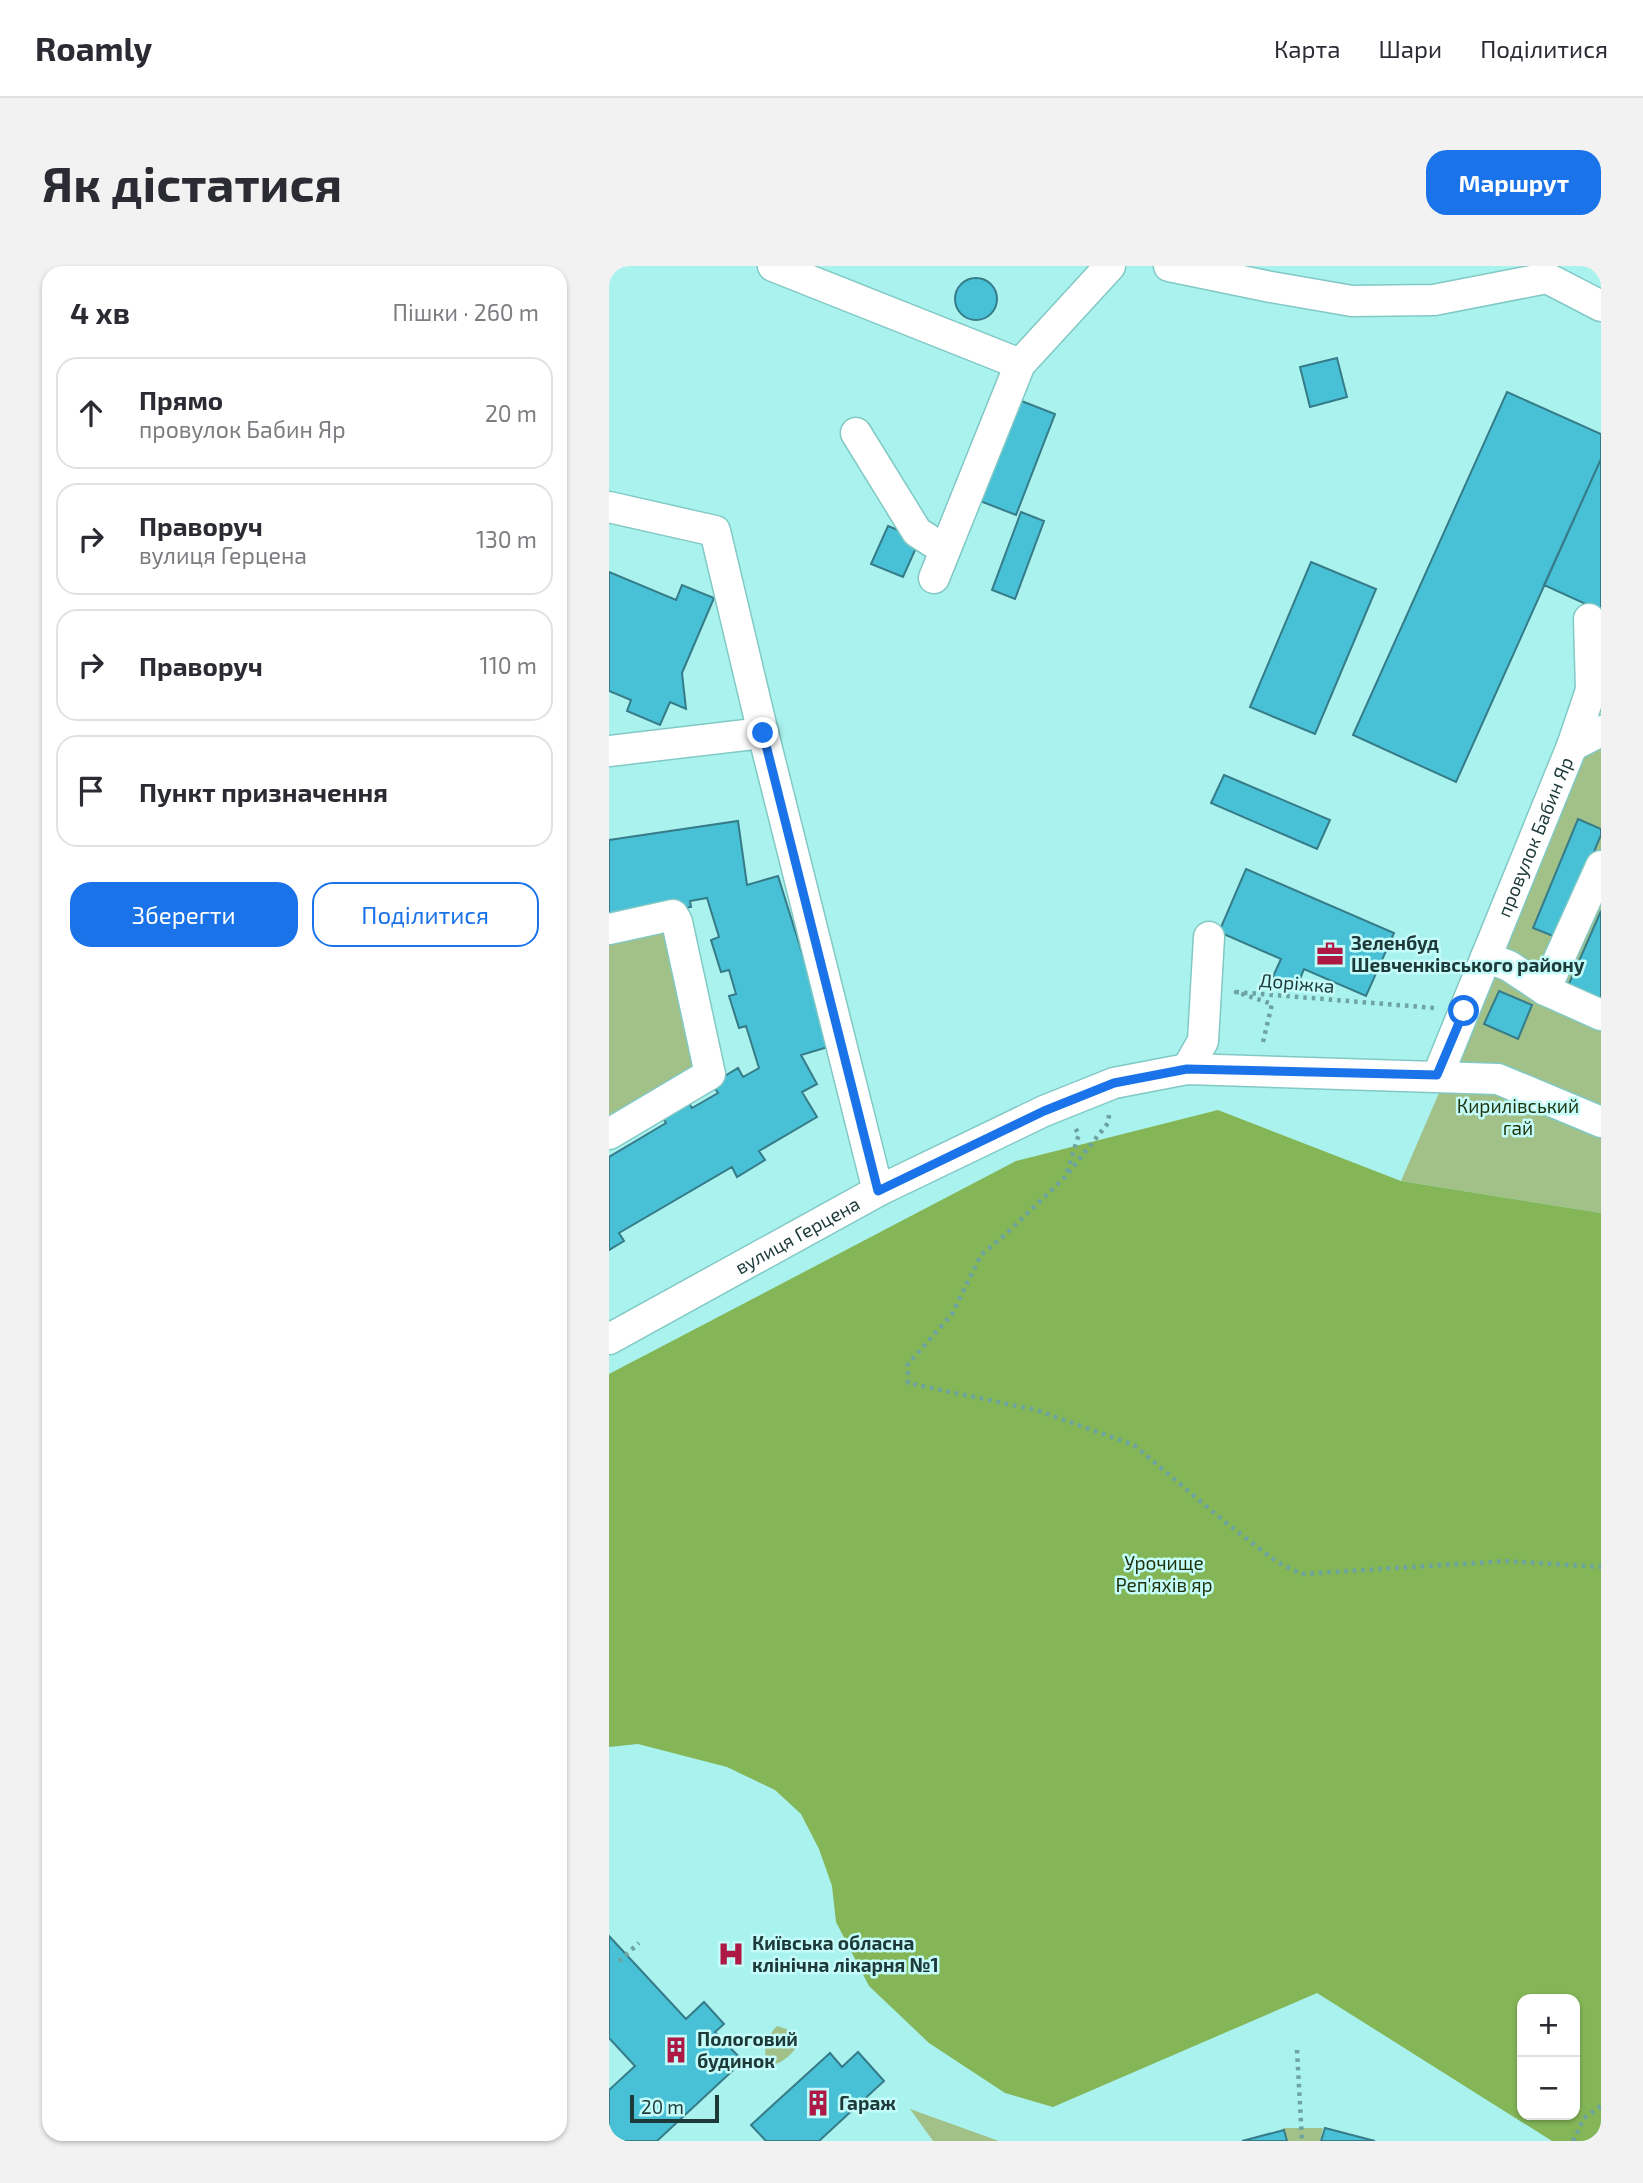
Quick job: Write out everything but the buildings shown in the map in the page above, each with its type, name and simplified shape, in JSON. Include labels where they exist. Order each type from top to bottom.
[{"type":"street","points":[[773,266],[1020,364]]},
{"type":"street","points":[[934,578],[1020,364],[1110,266]]},
{"type":"street","points":[[1169,266],[1271,288],[1352,301],[1434,300],[1550,272],[1601,306]]},
{"type":"street","points":[[856,433],[917,532],[945,550]]},
{"type":"street","points":[[609,507],[715,531],[878,1191]]},
{"type":"street","points":[[1572,746],[1591,690],[1589,619]]},
{"type":"street","name":"провулок Бабин Яр","points":[[1437,1075],[1572,746],[1601,731]]},
{"type":"street","points":[[615,747],[763,733]]},
{"type":"street","points":[[1545,990],[1601,866]]},
{"type":"street","points":[[609,929],[673,915],[677,922],[710,1074],[609,1134]]},
{"type":"street","points":[[1187,1069],[1203,1041],[1209,937]]},
{"type":"street","points":[[1486,957],[1509,966],[1545,990],[1601,1015]]},
{"type":"street","name":"вулиця Герцена","points":[[609,1339],[878,1191],[1057,1106],[1114,1083],[1187,1069],[1498,1079],[1601,1122]]},
{"type":"path","name":"Доріжка","points":[[1256,1070],[1272,1004],[1235,992],[1464,1011]]},
{"type":"path","points":[[1114,1083],[1108,1123],[1066,1176],[981,1255],[952,1314],[908,1363],[908,1383],[1036,1410],[1134,1445],[1225,1522],[1277,1562],[1301,1574],[1506,1561],[1601,1567]]},
{"type":"path","points":[[1057,1106],[1079,1134],[1066,1176]]},
{"type":"path","points":[[618,1961],[639,1943]]},
{"type":"path","points":[[1297,2050],[1302,2141]]},
{"type":"path","points":[[1573,2141],[1584,2118],[1601,2106]]},
{"type":"green space","name":"Кирилівський гай","points":[[1601,742],[1601,1213],[1401,1181],[1586,752]]},
{"type":"green space","points":[[662,925],[698,1073],[609,1121],[609,937]]},
{"type":"green space","name":"Урочище Реп'яхів яр","points":[[1218,1110],[1401,1181],[1601,1213],[1601,2141],[1552,2141],[1519,2120],[1580,2120],[1580,1994],[1517,1994],[1517,2119],[1317,1993],[1053,2107],[1005,2093],[929,2043],[869,1986],[836,1922],[832,1886],[819,1849],[801,1814],[775,1790],[727,1767],[638,1744],[609,1747],[609,1374],[1016,1161]]},
{"type":"green space","points":[[777,2026],[793,2031],[799,2041],[787,2057],[770,2065],[765,2056],[766,2045]]},
{"type":"green space","points":[[910,2109],[999,2141],[933,2141]]},
{"type":"green space","points":[[1283,2128],[1323,2128],[1320,2141],[1287,2141]]},
{"type":"place","name":"Зеленбуд Шевченківського району","points":[[1330,954]]},
{"type":"place","name":"Київська обласна клінічна лікарня №1","points":[[731,1954]]},
{"type":"place","name":"Пологовий будинок","points":[[676,2050]]},
{"type":"place","name":"Гараж","points":[[818,2103]]},
{"type":"route","points":[[763,733],[878,1191],[1044,1111],[1114,1083],[1187,1069],[1437,1075],[1464,1011]]}]
